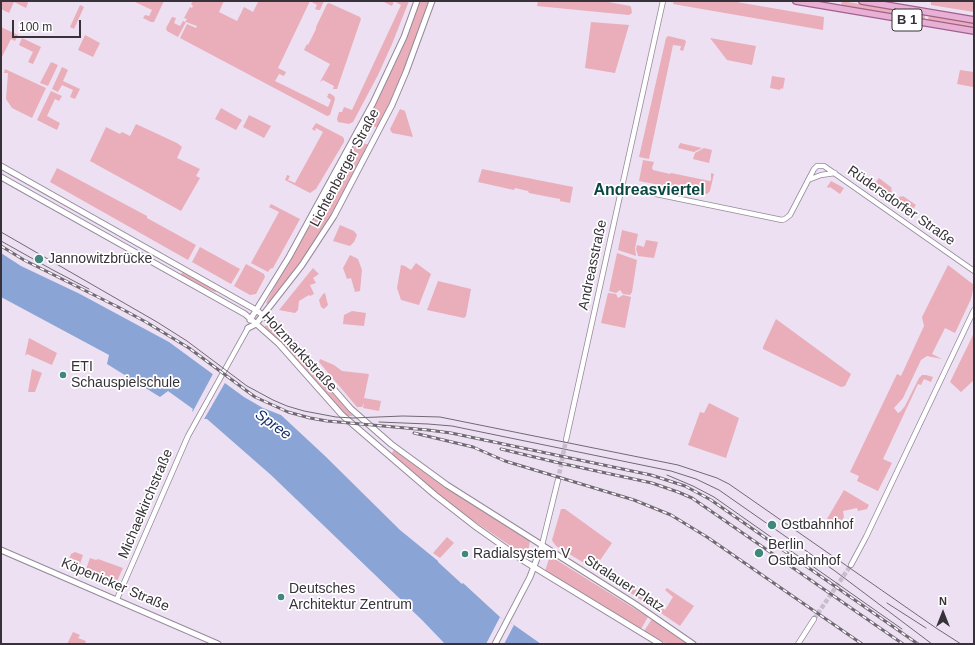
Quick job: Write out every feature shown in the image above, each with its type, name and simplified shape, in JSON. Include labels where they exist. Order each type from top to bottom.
[{"type":"main road","name":"Lichtenberger Straße","points":[[248,328],[256,310],[289,257],[373,103],[398,51],[417,1]]},
{"type":"main road","name":"Lichtenberger Straße","points":[[248,328],[256,324],[306,261],[334,216],[392,105],[406,72],[432,1]]},
{"type":"main road","name":"B 1","points":[[796,1],[974,31]]},
{"type":"main road","name":"B 1","points":[[862,1],[974,20]]},
{"type":"main road","name":"Holzmarktstraße","points":[[1,166],[263,314],[302,353],[364,422],[391,444],[447,484],[542,545]]},
{"type":"main road","name":"Holzmarktstraße","points":[[1,177],[211,294],[251,319],[279,344],[342,415],[435,495],[476,527],[534,567]]},
{"type":"main road","points":[[495,644],[534,567],[542,545]]},
{"type":"main road","name":"Stralauer Platz","points":[[542,545],[635,604],[693,644]]},
{"type":"main road","name":"Köpenicker Straße","points":[[1,550],[218,644]]},
{"type":"main road","points":[[534,567],[660,644]]},
{"type":"street","name":"Andreasstraße","points":[[566,440],[663,1]]},
{"type":"street","name":"Rüdersdorfer Straße","points":[[808,180],[817,166],[824,166],[974,270]]},
{"type":"street","name":"Rüdersdorfer Straße","points":[[808,180],[821,175],[835,173]]},
{"type":"street","points":[[622,187],[776,219],[785,219],[790,215],[808,180]]},
{"type":"street","points":[[851,565],[866,537],[974,310]]},
{"type":"street","name":"Michaelkirchstraße","points":[[117,599],[188,436],[248,328]]},
{"type":"street","points":[[542,545],[558,480]]},
{"type":"street","points":[[797,643],[814,619]]},
{"type":"shaded area","points":[[1,1],[27,1],[28,3],[26,8],[14,2],[9,13],[1,9]]},
{"type":"shaded area","points":[[133,1],[164,1],[154,22],[151,22],[143,18],[145,15],[149,16],[152,10]]},
{"type":"shaded area","points":[[193,1],[224,1],[219,12],[237,21],[244,7],[253,12],[258,2],[257,1],[310,1],[278,68],[286,72],[284,76],[279,74],[275,81],[328,107],[331,100],[327,97],[329,93],[334,96],[335,99],[330,115],[327,116],[180,38],[187,24],[196,28],[197,26],[186,22],[178,37],[167,31],[166,28],[172,17],[176,18],[174,23],[180,26],[183,21],[185,22],[187,19],[184,18],[190,7],[192,8],[193,6],[191,4]]},
{"type":"shaded area","points":[[310,1],[324,1],[320,10],[318,10],[315,9],[317,5]]},
{"type":"shaded area","points":[[382,1],[394,1],[392,6]]},
{"type":"shaded area","points":[[394,1],[409,1],[378,75],[353,122],[349,124],[338,122],[337,119],[339,112],[342,112],[344,107],[352,110],[401,5]]},
{"type":"shaded area","points":[[419,1],[429,1],[404,74],[380,128],[363,124]]},
{"type":"shaded area","points":[[538,1],[603,1],[630,6],[632,13],[629,15],[537,6]]},
{"type":"shaded area","points":[[674,1],[731,1],[824,17],[823,30],[673,4]]},
{"type":"shaded area","points":[[842,1],[925,15],[925,20],[841,6]]},
{"type":"shaded area","points":[[931,1],[974,1],[974,12],[931,5]]},
{"type":"shaded area","points":[[329,3],[360,17],[361,19],[337,89],[333,89],[334,86],[323,80],[320,82],[330,64],[304,50],[316,29],[327,4]]},
{"type":"shaded area","points":[[80,5],[84,7],[74,29],[70,27]]},
{"type":"shaded area","points":[[929,15],[974,23],[974,28],[928,20]]},
{"type":"shaded area","points":[[591,22],[629,25],[615,73],[585,68]]},
{"type":"shaded area","points":[[1,27],[18,35],[15,41],[11,39],[1,59]]},
{"type":"shaded area","points":[[85,35],[100,43],[93,57],[78,50]]},
{"type":"shaded area","points":[[668,36],[685,40],[686,42],[683,51],[680,50],[681,46],[673,45],[649,159],[639,157],[666,38]]},
{"type":"shaded area","points":[[22,38],[41,47],[33,64],[28,62],[33,52],[19,45]]},
{"type":"shaded area","points":[[710,38],[756,46],[752,65],[727,60]]},
{"type":"shaded area","points":[[51,62],[58,65],[48,86],[40,83]]},
{"type":"shaded area","points":[[62,67],[68,70],[63,81],[80,89],[75,99],[70,97],[73,90],[62,85],[58,92],[52,89]]},
{"type":"shaded area","points":[[5,69],[46,88],[32,118],[12,108],[6,99],[8,73],[4,73]]},
{"type":"shaded area","points":[[960,70],[974,72],[973,87],[957,84]]},
{"type":"shaded area","points":[[772,76],[785,78],[783,89],[781,88],[780,90],[770,88]]},
{"type":"shaded area","points":[[51,91],[62,96],[59,101],[55,99],[47,116],[60,123],[57,130],[37,120]]},
{"type":"shaded area","points":[[221,108],[242,120],[236,130],[215,119]]},
{"type":"shaded area","points":[[400,109],[405,111],[413,137],[392,133],[390,129]]},
{"type":"shaded area","points":[[249,115],[271,126],[264,138],[243,127]]},
{"type":"shaded area","points":[[316,123],[343,137],[344,142],[316,189],[310,193],[285,180],[287,175],[290,176],[288,180],[295,183],[323,132],[316,128],[315,131],[312,129]]},
{"type":"shaded area","points":[[136,124],[177,143],[182,147],[177,158],[200,169],[196,176],[200,178],[181,211],[90,161],[106,127],[120,134],[122,132],[130,136]]},
{"type":"shaded area","points":[[354,141],[370,145],[321,233],[297,268],[268,304],[266,303],[285,266]]},
{"type":"shaded area","points":[[680,143],[702,148],[694,152],[678,148]]},
{"type":"shaded area","points":[[704,148],[712,150],[709,163],[693,159],[695,153]]},
{"type":"shaded area","points":[[643,160],[654,162],[652,168],[653,170],[670,174],[710,181],[711,173],[714,174],[710,191],[707,194],[639,181]]},
{"type":"shaded area","points":[[57,168],[147,216],[147,218],[196,245],[188,260],[50,182]]},
{"type":"shaded area","points":[[482,169],[573,187],[570,203],[560,201],[560,199],[529,193],[528,191],[515,188],[514,190],[478,182]]},
{"type":"shaded area","points":[[879,178],[892,188],[892,191],[885,200],[870,190]]},
{"type":"shaded area","points":[[831,181],[844,188],[840,194],[830,187],[827,187]]},
{"type":"shaded area","points":[[900,196],[903,196],[916,205],[908,216],[893,206]]},
{"type":"shaded area","points":[[271,204],[300,219],[273,268],[268,272],[251,263],[279,212],[269,207]]},
{"type":"shaded area","points":[[340,225],[354,231],[357,235],[354,242],[350,246],[333,241]]},
{"type":"shaded area","points":[[622,230],[638,234],[635,248],[636,256],[618,250]]},
{"type":"shaded area","points":[[646,240],[658,242],[654,258],[638,256],[636,249],[637,245],[644,247]]},
{"type":"shaded area","points":[[200,247],[240,269],[231,284],[192,262]]},
{"type":"shaded area","points":[[617,253],[637,260],[632,292],[630,295],[623,294],[620,290],[616,293],[609,291]]},
{"type":"shaded area","points":[[350,255],[358,259],[362,270],[360,291],[355,292],[351,278],[347,279],[343,268]]},
{"type":"shaded area","points":[[416,263],[431,274],[419,305],[401,300],[397,288],[401,265],[411,270]]},
{"type":"shaded area","points":[[246,264],[264,274],[265,277],[256,294],[250,295],[234,286]]},
{"type":"shaded area","points":[[948,265],[974,285],[971,299],[955,333],[945,328],[932,354],[942,359],[927,356],[921,360],[903,398],[894,408],[898,413],[901,411],[922,375],[933,377],[931,382],[924,379],[921,385],[918,384],[883,459],[892,463],[878,491],[857,481],[859,476],[850,472],[897,374],[901,376],[924,326],[922,317]]},
{"type":"shaded area","points":[[313,268],[319,274],[313,278],[316,283],[310,285],[314,294],[309,295],[299,301],[298,310],[295,313],[279,310]]},
{"type":"shaded area","points":[[183,272],[217,291],[215,292],[200,286],[180,275]]},
{"type":"shaded area","points":[[438,281],[471,289],[466,316],[464,318],[427,310]]},
{"type":"shaded area","points":[[325,293],[328,305],[324,309],[321,307],[319,300]]},
{"type":"shaded area","points":[[608,293],[616,294],[618,298],[623,295],[631,297],[625,328],[601,323]]},
{"type":"shaded area","points":[[352,311],[366,313],[364,326],[343,324],[344,315]]},
{"type":"shaded area","points":[[776,319],[851,374],[845,386],[841,387],[763,349]]},
{"type":"shaded area","points":[[267,325],[306,363],[353,416],[345,416],[298,361],[264,327]]},
{"type":"shaded area","points":[[974,333],[974,380],[961,392],[950,382]]},
{"type":"shaded area","points":[[29,338],[57,353],[52,365],[27,354],[25,356]]},
{"type":"shaded area","points":[[320,359],[334,365],[342,371],[369,374],[364,398],[381,401],[379,411],[363,408],[364,403],[362,407],[357,407],[319,362]]},
{"type":"shaded area","points":[[32,369],[42,373],[35,392],[28,392]]},
{"type":"shaded area","points":[[709,403],[739,418],[726,458],[688,445],[700,412],[704,413]]},
{"type":"shaded area","points":[[394,450],[436,481],[530,541],[527,557],[453,507],[391,454]]},
{"type":"shaded area","points":[[844,490],[869,505],[867,509],[858,511],[857,508],[843,511],[844,517],[835,531],[824,524]]},
{"type":"shaded area","points":[[561,509],[565,509],[612,543],[594,569],[556,546],[553,542],[552,540]]},
{"type":"shaded area","points":[[447,537],[454,543],[440,558],[433,553]]},
{"type":"shaded area","points":[[75,552],[83,555],[77,573],[66,568],[71,554]]},
{"type":"shaded area","points":[[550,556],[648,617],[641,629],[545,571]]},
{"type":"shaded area","points":[[90,558],[96,560],[98,559],[123,568],[114,588],[84,575]]},
{"type":"shaded area","points":[[604,567],[652,600],[649,605],[600,573]]},
{"type":"shaded area","points":[[667,588],[694,606],[680,626],[652,607],[655,603],[665,610],[673,597],[665,590]]},
{"type":"shaded area","points":[[652,619],[688,644],[667,644],[644,631]]},
{"type":"shaded area","points":[[73,632],[80,635],[78,638],[86,641],[85,644],[67,644]]},
{"type":"water","name":"Spree","points":[[1,253],[21,266],[80,294],[169,342],[244,397],[263,408],[281,415],[400,530],[438,561],[500,617],[541,644],[445,644],[271,475],[207,419],[204,419],[192,411],[193,409],[168,391],[160,397],[107,364],[109,355],[1,297]]},
{"type":"pier","points":[[214,372],[226,381],[203,421],[192,413]]},
{"type":"pier","points":[[500,617],[514,625],[504,644],[486,644]]},
{"type":"tunnel","points":[[558,480],[566,440]]},
{"type":"tunnel","points":[[814,619],[851,565]]},
{"type":"tram line","points":[[1,232],[157,322],[187,341],[247,386],[287,406],[336,417],[440,417],[678,465],[717,478],[729,484],[961,644]]},
{"type":"tram line","points":[[1,241],[89,289]]},
{"type":"tram line","points":[[379,422],[452,426],[671,471],[696,479],[719,490],[835,571],[932,644]]},
{"type":"tram line","points":[[667,475],[714,497],[902,629]]},
{"type":"tram line","points":[[887,603],[926,628]]},
{"type":"railway","points":[[1,246],[24,260],[146,322],[189,348],[255,397],[288,412],[327,421],[451,433],[651,475],[685,486],[711,500],[918,644]]},
{"type":"railway","points":[[414,433],[473,447],[505,461],[634,500],[671,515],[707,537],[862,644]]},
{"type":"railway","points":[[501,449],[652,483],[692,498],[903,644]]},
{"type":"place","name":"Jannowitzbrücke","points":[[39,259]]},
{"type":"place","name":"ETI Schauspielschule","points":[[63,375]]},
{"type":"place","name":"Ostbahnhof","points":[[772,525]]},
{"type":"place","name":"Berlin Ostbahnhof","points":[[759,553]]},
{"type":"place","name":"Radialsystem V","points":[[465,554]]},
{"type":"place","name":"Deutsches Architektur Zentrum","points":[[281,597]]},
{"type":"district","name":"Andreasviertel","points":[[649,191]]}]
